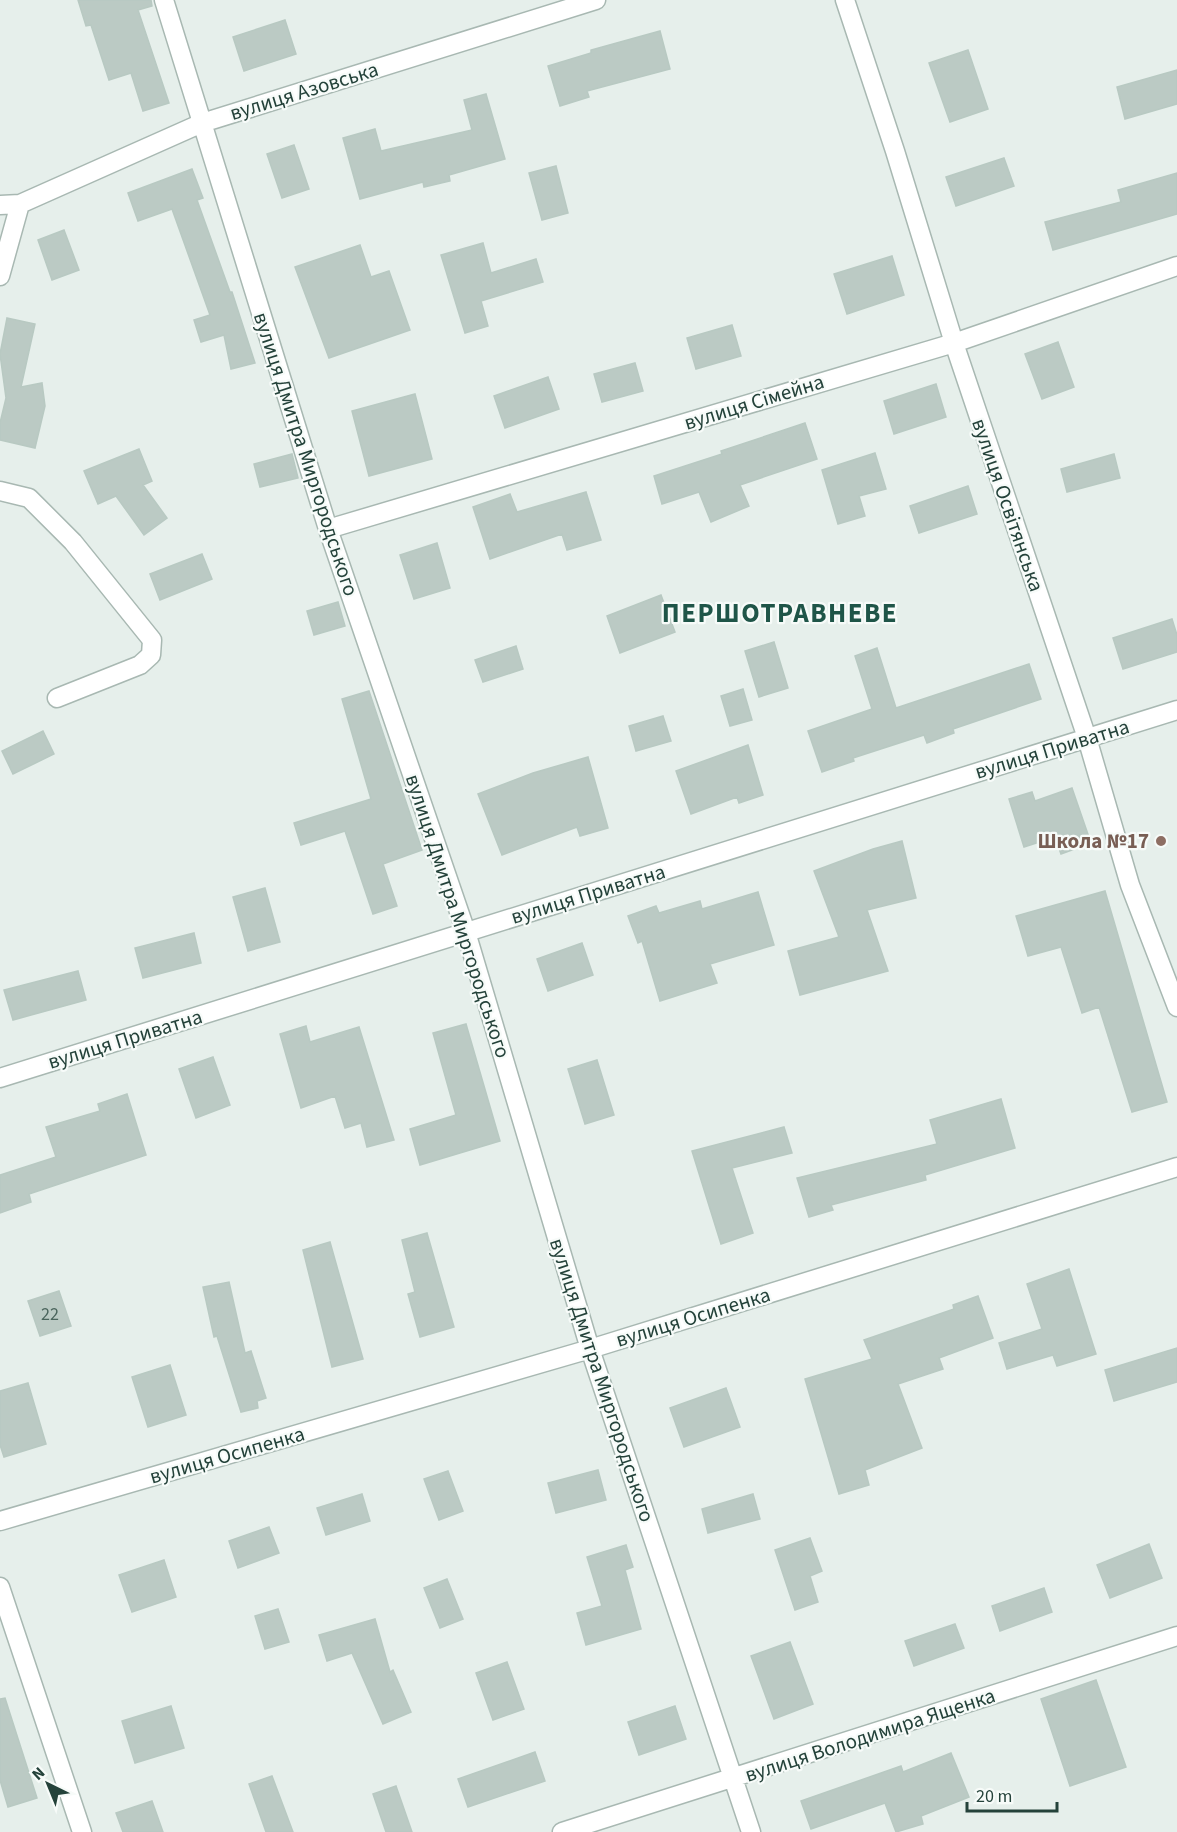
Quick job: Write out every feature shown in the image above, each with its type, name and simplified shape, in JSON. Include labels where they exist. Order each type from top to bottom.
[{"type":"street","name":"вулиця Дмитра Миргородського","points":[[164,0],[328,529],[466,932],[590,1349],[751,1832]]},
{"type":"street","name":"вулиця Азовська","points":[[20,204],[202,123],[596,0]]},
{"type":"street","name":"вулиця Освітянська","points":[[845,0],[895,151],[954,343],[1087,738],[1130,885],[1177,1007]]},
{"type":"street","points":[[0,205],[20,204],[0,276]]},
{"type":"street","name":"вулиця Сімейна","points":[[328,529],[954,343],[1177,266]]},
{"type":"street","points":[[0,491],[29,498],[73,542],[152,640],[151,655],[140,665],[57,698]]},
{"type":"street","name":"вулиця Приватна","points":[[0,1078],[1177,710]]},
{"type":"street","name":"вулиця Осипенка","points":[[0,1521],[590,1349],[1177,1167]]},
{"type":"street","points":[[0,1587],[82,1832]]},
{"type":"street","name":"вулиця Володимира Ященка","points":[[562,1832],[1177,1636]]},
{"type":"building","points":[[78,0],[151,0],[152,6],[138,10],[169,103],[143,111],[131,73],[109,80],[91,25],[86,26]]},
{"type":"building","points":[[285,20],[296,54],[244,71],[233,37]]},
{"type":"building","points":[[660,31],[670,69],[587,91],[589,97],[560,106],[548,66],[591,53],[591,50]]},
{"type":"building","points":[[968,50],[988,109],[950,122],[929,63]]},
{"type":"building","points":[[1177,70],[1177,104],[1125,119],[1117,87]]},
{"type":"building","points":[[486,94],[505,159],[449,175],[450,181],[424,187],[423,182],[360,199],[343,138],[375,129],[381,151],[472,130],[464,100]]},
{"type":"building","points":[[294,145],[309,189],[282,198],[267,154]]},
{"type":"building","points":[[1004,158],[1014,186],[956,206],[946,177]]},
{"type":"building","points":[[556,166],[568,213],[542,220],[529,173]]},
{"type":"building","points":[[192,169],[203,198],[197,200],[230,292],[232,292],[255,363],[231,369],[224,335],[201,342],[194,320],[210,315],[172,209],[138,221],[128,193]]},
{"type":"building","points":[[1177,173],[1177,214],[1053,250],[1045,222],[1121,202],[1118,190]]},
{"type":"building","points":[[64,230],[79,270],[52,280],[38,240]]},
{"type":"building","points":[[483,243],[491,273],[536,259],[543,282],[481,301],[488,326],[465,333],[441,255]]},
{"type":"building","points":[[360,245],[371,277],[389,271],[410,330],[329,358],[295,267]]},
{"type":"building","points":[[892,256],[904,295],[847,314],[834,274]]},
{"type":"building","points":[[7,318],[35,324],[21,387],[42,383],[45,406],[35,448],[0,440],[0,423],[6,398],[0,354]]},
{"type":"building","points":[[732,325],[741,356],[696,369],[687,338]]},
{"type":"building","points":[[1058,342],[1074,387],[1042,399],[1025,354]]},
{"type":"building","points":[[635,363],[643,391],[602,402],[594,374]]},
{"type":"building","points":[[548,377],[559,409],[505,428],[494,396]]},
{"type":"building","points":[[936,384],[946,417],[894,434],[884,401]]},
{"type":"building","points":[[415,394],[432,459],[369,476],[352,411]]},
{"type":"building","points":[[805,423],[817,459],[740,485],[749,506],[711,522],[699,492],[662,504],[654,476]]},
{"type":"building","points":[[139,449],[152,481],[143,485],[167,518],[144,535],[116,496],[98,504],[84,471]]},
{"type":"building","points":[[875,453],[886,489],[859,496],[865,516],[838,524],[822,470]]},
{"type":"building","points":[[292,454],[298,478],[260,487],[254,464]]},
{"type":"building","points":[[1114,454],[1120,478],[1067,492],[1061,469]]},
{"type":"building","points":[[968,486],[977,514],[919,533],[910,506]]},
{"type":"building","points":[[586,492],[601,540],[567,550],[562,534],[490,559],[473,507],[510,494],[517,512]]},
{"type":"building","points":[[437,543],[450,588],[414,599],[400,555]]},
{"type":"building","points":[[202,554],[212,579],[160,600],[150,574]]},
{"type":"building","points":[[661,595],[675,632],[620,653],[607,616]]},
{"type":"building","points":[[338,602],[345,626],[314,635],[307,611]]},
{"type":"building","points":[[1172,619],[1177,635],[1177,652],[1123,669],[1113,638]]},
{"type":"building","points":[[774,642],[788,688],[759,697],[745,651]]},
{"type":"building","points":[[516,646],[523,669],[483,682],[475,660]]},
{"type":"building","points":[[877,648],[896,708],[1029,664],[1041,699],[953,729],[954,733],[927,743],[924,735],[853,758],[854,761],[822,772],[808,731],[872,709],[855,656]]},
{"type":"building","points":[[743,689],[752,720],[730,726],[721,696]]},
{"type":"building","points":[[369,691],[422,850],[383,864],[397,906],[373,914],[345,831],[301,845],[294,823],[371,799],[342,699]]},
{"type":"building","points":[[663,716],[671,741],[636,751],[629,726]]},
{"type":"building","points":[[43,731],[54,754],[13,774],[2,751]]},
{"type":"building","points":[[748,745],[763,795],[739,803],[737,797],[691,814],[676,771]]},
{"type":"building","points":[[588,757],[608,828],[580,836],[577,827],[502,855],[478,794],[533,773]]},
{"type":"building","points":[[1072,788],[1091,843],[1061,854],[1055,837],[1024,847],[1009,799],[1032,792],[1035,801]]},
{"type":"building","points":[[902,841],[916,898],[867,910],[888,971],[800,995],[788,951],[839,937],[814,871]]},
{"type":"building","points":[[265,888],[280,942],[248,951],[233,897]]},
{"type":"building","points":[[1105,891],[1167,1102],[1132,1112],[1099,1007],[1082,1013],[1061,947],[1028,956],[1016,916]]},
{"type":"building","points":[[758,892],[774,945],[710,964],[717,983],[660,1001],[642,941],[638,943],[628,916],[656,906],[659,913],[700,901],[702,909]]},
{"type":"building","points":[[194,933],[201,963],[143,978],[135,948]]},
{"type":"building","points":[[582,943],[593,975],[548,991],[537,959]]},
{"type":"building","points":[[78,971],[86,1000],[13,1020],[4,990]]},
{"type":"building","points":[[466,1024],[500,1141],[420,1165],[410,1129],[456,1115],[433,1033]]},
{"type":"building","points":[[306,1026],[310,1042],[359,1027],[394,1140],[367,1147],[361,1123],[345,1128],[335,1096],[301,1108],[280,1034]]},
{"type":"building","points":[[213,1057],[230,1105],[196,1118],[179,1069]]},
{"type":"building","points":[[597,1060],[614,1115],[585,1124],[568,1069]]},
{"type":"building","points":[[127,1094],[146,1155],[29,1194],[31,1202],[0,1213],[0,1175],[56,1157],[46,1127],[100,1111],[98,1104]]},
{"type":"building","points":[[1001,1099],[1015,1148],[925,1175],[926,1180],[831,1205],[833,1210],[809,1217],[797,1178],[937,1144],[930,1120]]},
{"type":"building","points":[[784,1127],[792,1153],[732,1168],[753,1233],[721,1244],[692,1151]]},
{"type":"building","points":[[427,1233],[454,1327],[420,1337],[408,1294],[415,1292],[402,1240]]},
{"type":"building","points":[[330,1242],[363,1359],[332,1367],[303,1250]]},
{"type":"building","points":[[1069,1269],[1096,1354],[1057,1366],[1053,1355],[1007,1369],[999,1343],[1042,1329],[1027,1284]]},
{"type":"building","points":[[229,1282],[245,1353],[251,1351],[266,1398],[257,1401],[258,1408],[241,1412],[217,1336],[214,1337],[203,1287]]},
{"type":"building","points":[[59,1291],[71,1326],[40,1336],[28,1301]]},
{"type":"building","points":[[978,1296],[993,1338],[939,1358],[943,1369],[898,1384],[922,1448],[865,1470],[869,1485],[839,1494],[805,1379],[872,1359],[864,1340],[954,1309],[953,1305]]},
{"type":"building","points":[[1177,1348],[1177,1382],[1114,1401],[1105,1370]]},
{"type":"building","points":[[170,1365],[186,1415],[148,1427],[132,1377]]},
{"type":"building","points":[[28,1383],[46,1444],[4,1457],[0,1445],[0,1391]]},
{"type":"building","points":[[726,1388],[740,1427],[684,1447],[670,1408]]},
{"type":"building","points":[[598,1470],[606,1500],[556,1513],[548,1483]]},
{"type":"building","points":[[448,1471],[463,1511],[439,1520],[424,1479]]},
{"type":"building","points":[[362,1494],[370,1521],[326,1535],[317,1508]]},
{"type":"building","points":[[753,1494],[760,1519],[708,1533],[702,1509]]},
{"type":"building","points":[[269,1527],[279,1553],[238,1568],[229,1541]]},
{"type":"building","points":[[810,1538],[822,1571],[810,1576],[818,1602],[795,1610],[775,1550]]},
{"type":"building","points":[[1149,1544],[1162,1578],[1110,1598],[1097,1565]]},
{"type":"building","points":[[626,1545],[633,1567],[625,1570],[641,1629],[586,1645],[577,1613],[602,1606],[587,1557]]},
{"type":"building","points":[[164,1560],[176,1597],[132,1612],[119,1575]]},
{"type":"building","points":[[447,1579],[463,1619],[440,1628],[424,1588]]},
{"type":"building","points":[[1044,1588],[1052,1612],[1000,1631],[992,1606]]},
{"type":"building","points":[[278,1609],[289,1642],[265,1649],[255,1616]]},
{"type":"building","points":[[375,1619],[390,1672],[393,1670],[411,1712],[383,1724],[352,1653],[327,1661],[319,1635]]},
{"type":"building","points":[[955,1624],[964,1648],[914,1666],[905,1641]]},
{"type":"building","points":[[790,1642],[813,1704],[774,1719],[751,1656]]},
{"type":"building","points":[[507,1662],[524,1709],[493,1720],[476,1673]]},
{"type":"building","points":[[1096,1680],[1126,1767],[1070,1786],[1041,1699]]},
{"type":"building","points":[[5,1698],[37,1798],[8,1807],[0,1780],[0,1699]]},
{"type":"building","points":[[171,1706],[184,1748],[135,1763],[122,1721]]},
{"type":"building","points":[[675,1706],[686,1739],[639,1755],[628,1722]]},
{"type":"building","points":[[535,1752],[545,1781],[468,1807],[458,1779]]},
{"type":"building","points":[[951,1753],[969,1797],[921,1816],[923,1824],[896,1832],[885,1803],[811,1829],[801,1801],[901,1766],[903,1772]]},
{"type":"building","points":[[272,1776],[293,1832],[266,1832],[249,1784]]},
{"type":"building","points":[[396,1786],[412,1832],[386,1832],[373,1794]]},
{"type":"building","points":[[152,1801],[163,1832],[123,1832],[116,1813]]},
{"type":"place","name":"Школа №17","points":[[1161,841]]},
{"type":"district","name":"ПЕРШОТРАВНЕВЕ","points":[[780,613]]}]
